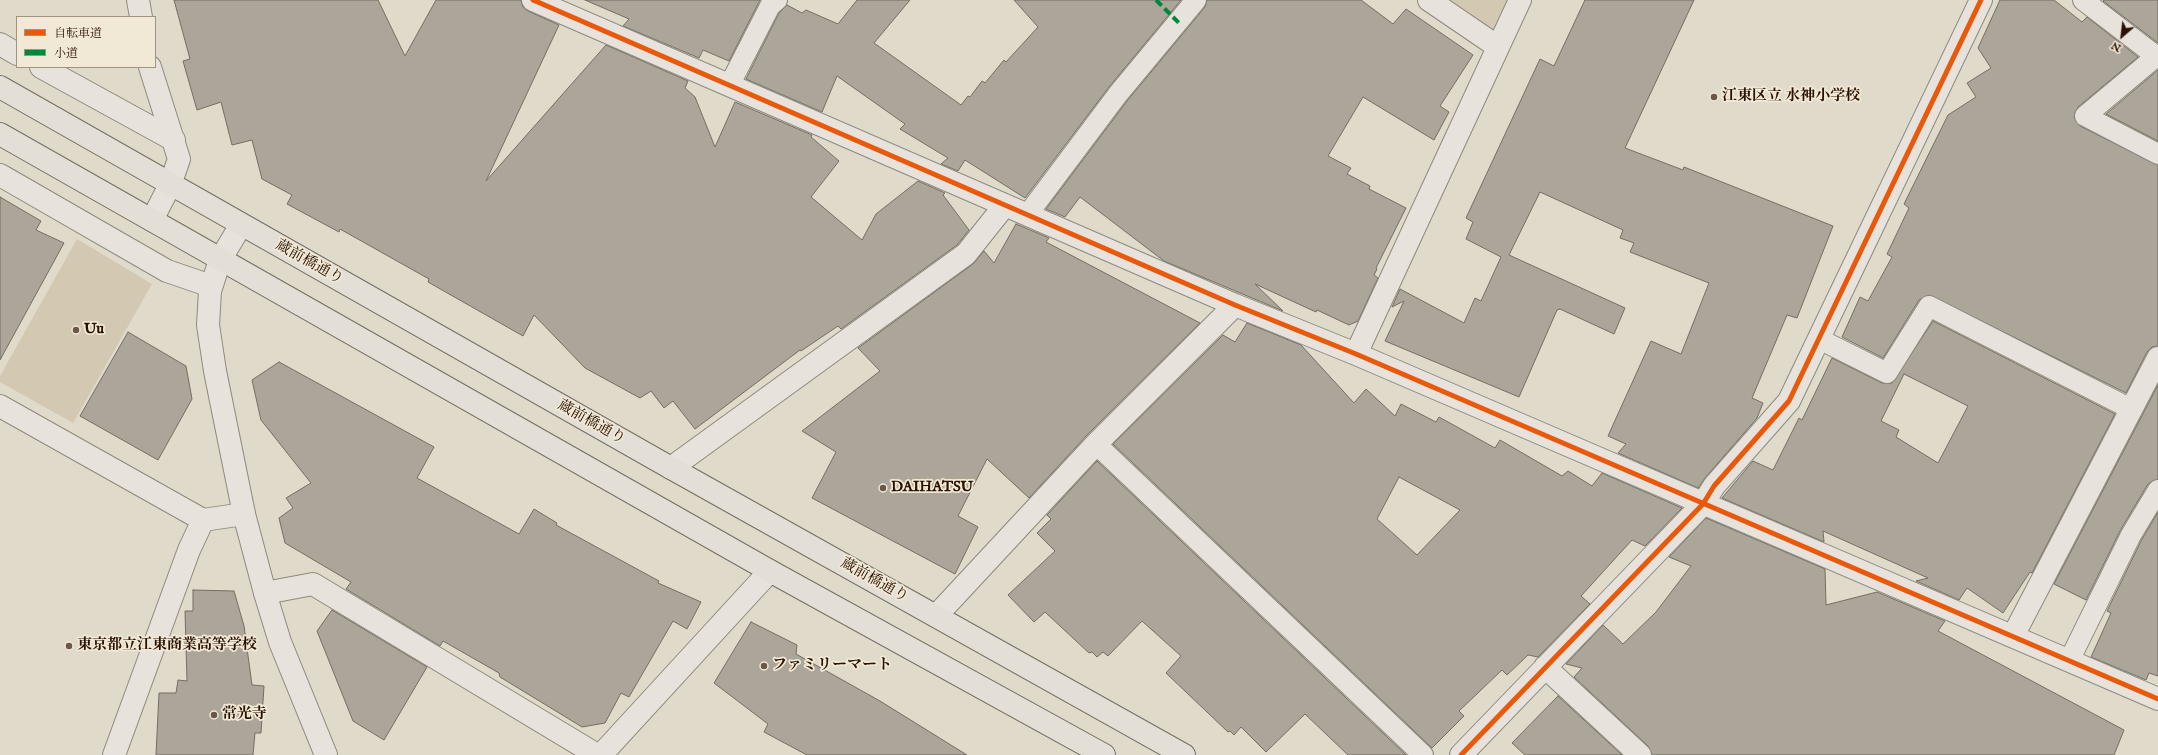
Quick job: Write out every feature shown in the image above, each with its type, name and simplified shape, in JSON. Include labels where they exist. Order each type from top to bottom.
[{"type":"main road","name":"蔵前橋通り","points":[[0,87],[170,185],[671,468],[1184,755]]},
{"type":"main road","points":[[0,134],[770,571],[1104,755]]},
{"type":"street","points":[[138,0],[141,16]]},
{"type":"street","points":[[533,0],[730,84],[1235,305],[1356,354],[2158,699]]},
{"type":"street","points":[[1429,0],[1498,47]]},
{"type":"street","points":[[1356,354],[1520,0]]},
{"type":"street","points":[[1461,755],[1703,504],[1714,486],[1789,400],[1982,0]]},
{"type":"street","points":[[0,44],[16,53]]},
{"type":"street","points":[[43,68],[174,140]]},
{"type":"street","points":[[150,68],[179,159],[170,185],[152,220]]},
{"type":"street","points":[[0,175],[167,270],[211,286]]},
{"type":"street","points":[[671,468],[966,254],[1006,205]]},
{"type":"street","points":[[241,225],[220,260],[211,286],[208,325],[215,371],[244,514],[265,593],[280,642],[326,755]]},
{"type":"street","points":[[936,616],[1096,444],[1235,305]]},
{"type":"street","points":[[2013,636],[2158,358]]},
{"type":"street","points":[[0,406],[203,520],[244,514]]},
{"type":"street","points":[[114,755],[189,550],[203,520]]},
{"type":"street","points":[[601,755],[770,571]]},
{"type":"street","points":[[265,593],[313,584],[597,755]]},
{"type":"street","points":[[1545,667],[1640,755]]},
{"type":"lane","points":[[730,84],[770,6],[777,0]]},
{"type":"lane","points":[[1028,214],[1118,94],[1196,0]]},
{"type":"lane","points":[[2083,0],[2157,56],[2085,116],[2158,154]]},
{"type":"lane","points":[[1819,339],[1888,373],[1929,306],[2131,409]]},
{"type":"lane","points":[[1096,444],[1423,755]]},
{"type":"lane","points":[[2069,660],[2131,535],[2158,490]]},
{"type":"shaded area","points":[[1442,0],[1517,0],[1501,41]]},
{"type":"shaded area","name":"Uu","points":[[77,239],[152,284],[73,423],[0,382],[0,376]]},
{"type":"building","points":[[174,0],[378,0],[405,56],[436,0],[521,0],[523,7],[528,11],[559,25],[486,181],[606,45],[688,81],[685,88],[695,97],[715,147],[735,102],[812,135],[811,137],[839,161],[811,197],[862,240],[876,214],[918,181],[945,193],[943,195],[969,230],[957,245],[841,329],[838,326],[801,351],[800,350],[695,429],[673,401],[664,408],[651,391],[640,398],[585,368],[534,315],[523,336],[428,282],[429,279],[340,229],[339,232],[287,204],[292,195],[262,179],[252,140],[232,145],[221,102],[197,110],[183,61],[190,59]]},
{"type":"building","points":[[585,0],[760,0],[729,61],[703,50],[699,58],[623,26],[629,19]]},
{"type":"building","points":[[857,0],[910,0],[874,43],[961,105],[968,96],[970,97],[982,81],[985,83],[1004,60],[1006,62],[1038,27],[1014,0],[1181,0],[1109,87],[1025,198],[965,160],[958,171],[941,164],[948,158],[900,129],[905,124],[837,76],[822,112],[746,79],[779,13],[787,5],[802,13],[806,10],[838,24]]},
{"type":"building","points":[[1207,0],[1361,0],[1393,24],[1406,9],[1473,55],[1440,106],[1449,112],[1434,140],[1363,97],[1328,156],[1351,168],[1347,174],[1370,186],[1369,189],[1406,208],[1376,268],[1377,269],[1374,275],[1378,278],[1358,321],[1349,325],[1317,310],[1316,312],[1255,284],[1283,311],[1164,261],[1080,197],[1065,217],[1046,209],[1127,101],[1205,7]]},
{"type":"building","points":[[1585,0],[1694,0],[1625,148],[1683,170],[1684,167],[1833,226],[1797,318],[1787,315],[1752,398],[1763,403],[1757,418],[1698,488],[1618,453],[1626,444],[1608,436],[1651,341],[1681,354],[1709,283],[1630,252],[1634,243],[1620,238],[1623,230],[1540,192],[1509,255],[1625,308],[1614,334],[1560,309],[1557,310],[1519,397],[1385,341],[1404,301],[1392,307],[1400,289],[1464,323],[1475,298],[1481,301],[1501,257],[1466,239],[1473,222],[1466,218],[1540,59],[1554,66]]},
{"type":"building","points":[[2000,0],[2054,0],[2082,22],[2087,17],[2138,57],[2078,107],[2074,117],[2080,126],[2158,165],[2158,346],[2152,347],[2147,352],[2126,393],[1929,295],[1919,300],[1883,358],[1842,337],[1860,297],[1868,301],[1892,257],[1887,254],[1909,208],[1904,204],[1948,115],[1976,97],[1967,83],[1991,68],[1978,48]]},
{"type":"building","points":[[2158,0],[2158,43],[2103,1]]},
{"type":"building","points":[[2158,70],[2158,141],[2106,114]]},
{"type":"building","points":[[0,197],[41,221],[36,230],[64,243],[0,360]]},
{"type":"building","points":[[1016,224],[1049,238],[1046,242],[1200,323],[1087,435],[1029,498],[987,459],[958,516],[978,527],[955,574],[812,498],[836,452],[802,431],[880,371],[858,348],[973,264],[984,251],[994,263]]},
{"type":"building","points":[[1933,321],[2115,414],[2032,573],[2030,572],[2003,613],[1967,588],[1959,600],[1916,581],[1928,578],[1823,531],[1824,542],[1722,498],[1753,461],[1773,470],[1799,418],[1802,420],[1832,358],[1882,383],[1892,383]],"holes":[[[1904,374],[1968,406],[1938,463],[1896,437],[1899,430],[1881,421]]]},
{"type":"building","points":[[1247,323],[1301,345],[1354,403],[1366,389],[1395,416],[1401,404],[1436,422],[1439,417],[1495,448],[1500,440],[1562,476],[1568,471],[1592,486],[1602,473],[1682,508],[1645,546],[1632,540],[1581,596],[1590,604],[1538,657],[1528,655],[1507,675],[1502,670],[1459,711],[1464,716],[1432,748],[1113,444],[1223,335],[1235,342]],"holes":[[[1399,477],[1460,510],[1417,555],[1377,519]]]},
{"type":"building","points":[[128,332],[186,366],[192,399],[158,460],[80,416]]},
{"type":"building","points":[[279,362],[434,447],[417,478],[519,534],[534,509],[557,523],[556,525],[659,581],[658,583],[701,602],[687,629],[673,621],[629,697],[621,693],[605,723],[582,727],[500,677],[499,673],[443,641],[440,646],[346,589],[351,582],[285,543],[279,518],[293,508],[286,498],[311,483],[261,420],[252,380]]},
{"type":"building","points":[[2158,385],[2158,479],[2148,484],[2121,529],[2086,600],[2054,584]]},
{"type":"building","points":[[1097,461],[1406,755],[1348,755],[1305,714],[1266,752],[1241,727],[1234,735],[1230,731],[1228,732],[1166,673],[1181,656],[1142,621],[1108,656],[1103,652],[1097,657],[1092,652],[1089,653],[1045,612],[1034,622],[1008,595],[1055,551],[1037,533],[1051,519],[1047,515]]},
{"type":"building","points":[[2158,512],[2158,676],[2149,673],[2146,680],[2091,657],[2111,613],[2107,611],[2141,541]]},
{"type":"building","points":[[1706,518],[1825,569],[1826,605],[1877,592],[1945,621],[1938,631],[2124,730],[2114,755],[1652,755],[1648,746],[1574,677],[1582,668],[1566,664],[1603,625],[1623,644],[1656,612],[1691,566],[1669,557]]},
{"type":"building","name":"常光寺","points":[[193,590],[234,591],[244,626],[252,685],[264,686],[261,733],[255,733],[253,755],[156,755],[159,693],[176,693],[178,680],[187,681],[185,611],[193,611]]},
{"type":"building","points":[[332,610],[427,667],[384,740],[353,721],[317,631]]},
{"type":"building","points":[[751,622],[797,645],[796,654],[880,701],[967,755],[807,755],[764,732],[768,724],[714,683]]},
{"type":"building","points":[[1558,696],[1622,755],[1525,755],[1512,743]]},
{"type":"marked path","points":[[1156,0],[1179,23]]},
{"type":"cycle path","points":[[533,0],[1235,305],[1356,354],[2158,699]]},
{"type":"cycle path","points":[[1461,755],[1703,504],[1714,486],[1789,401],[1981,0]]},
{"type":"place","name":"江東区立 水神小学校","points":[[1714,97]]},
{"type":"place","name":"Uu","points":[[76,330]]},
{"type":"place","name":"DAIHATSU","points":[[883,488]]},
{"type":"place","name":"東京都立江東商業高等学校","points":[[69,646]]},
{"type":"place","name":"ファミリーマート","points":[[764,666]]},
{"type":"place","name":"常光寺","points":[[214,715]]}]
